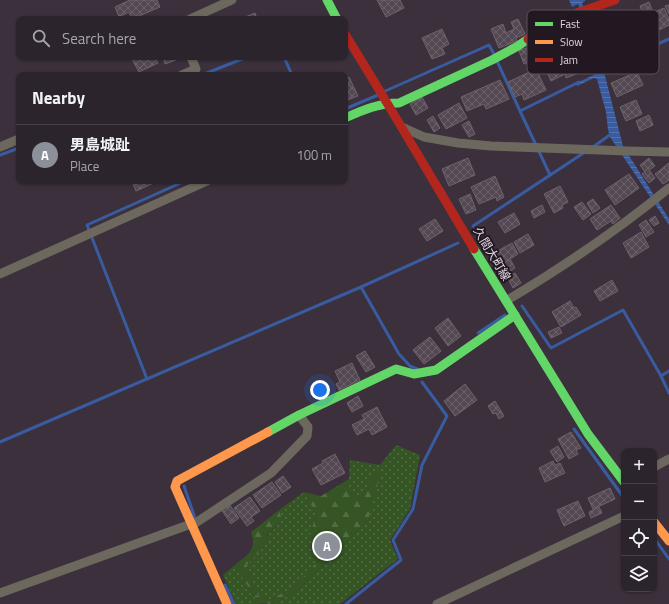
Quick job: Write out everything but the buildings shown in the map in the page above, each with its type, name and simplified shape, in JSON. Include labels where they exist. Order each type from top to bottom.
[{"type":"street","points":[[197,16],[232,0]]},
{"type":"street","points":[[327,0],[335,16]]},
{"type":"street","points":[[587,10],[615,0]]},
{"type":"street","name":"久間大町線","points":[[348,39],[588,434],[621,478]]},
{"type":"street","points":[[348,117],[369,107],[383,96],[399,103],[495,58],[527,40]]},
{"type":"street","points":[[193,60],[198,72]]},
{"type":"street","points":[[402,127],[424,137],[458,143],[537,148],[669,152]]},
{"type":"street","points":[[0,147],[16,141]]},
{"type":"street","points":[[0,274],[200,184]]},
{"type":"street","points":[[506,301],[543,279],[594,245],[669,188]]},
{"type":"street","points":[[227,604],[195,523],[175,487],[177,481],[299,415],[396,369],[414,374],[436,370],[515,315]]},
{"type":"street","points":[[0,593],[195,523],[271,473],[306,436],[308,427],[299,415]]},
{"type":"street","points":[[657,465],[669,459]]},
{"type":"street","points":[[437,604],[621,517]]},
{"type":"street","points":[[657,526],[669,541]]},
{"type":"green space","points":[[396,445],[420,455],[410,509],[390,540],[398,559],[340,604],[272,604],[297,591],[368,520],[376,471],[361,498],[349,492],[350,460],[380,465]]},
{"type":"green space","points":[[376,471],[381,472],[368,520],[297,591],[272,604],[258,603],[235,565],[250,552],[252,548],[253,538],[251,532],[279,510],[282,520],[267,535],[266,544],[247,565],[256,595],[269,600],[293,588],[325,553],[310,537],[316,513],[304,492],[321,496],[349,479],[349,492],[361,498]]},
{"type":"green space","points":[[304,492],[316,513],[310,537],[326,553],[293,588],[269,600],[256,595],[247,565],[266,544],[267,536],[282,520],[279,510]]},
{"type":"green space","points":[[235,565],[258,603],[266,604],[236,604],[223,575]]},
{"type":"water","points":[[569,0],[585,0],[582,3],[585,10],[580,10],[578,4],[572,7]]},
{"type":"water","points":[[605,74],[623,146],[669,219],[669,225],[610,137],[606,112],[597,79],[594,78],[577,86],[576,83],[594,75]]},
{"type":"waterway","points":[[659,43],[669,39]]},
{"type":"waterway","points":[[383,92],[489,45],[495,56]]},
{"type":"waterway","points":[[210,72],[240,60]]},
{"type":"waterway","points":[[285,60],[291,72]]},
{"type":"waterway","points":[[497,61],[520,111],[579,82]]},
{"type":"waterway","points":[[348,108],[378,95]]},
{"type":"waterway","points":[[520,111],[550,175]]},
{"type":"waterway","points":[[593,147],[611,134]]},
{"type":"waterway","points":[[0,155],[16,149]]},
{"type":"waterway","points":[[473,226],[585,152]]},
{"type":"waterway","points":[[147,379],[87,225],[178,184]]},
{"type":"waterway","points":[[0,442],[361,287],[458,243]]},
{"type":"waterway","points":[[361,287],[399,354],[410,366],[417,369]]},
{"type":"waterway","points":[[522,306],[551,348],[623,310],[661,376],[669,371]]},
{"type":"waterway","points":[[478,333],[505,315]]},
{"type":"waterway","points":[[661,376],[669,393]]},
{"type":"waterway","points":[[346,604],[401,560],[393,540],[413,509],[422,465],[447,416],[422,382]]},
{"type":"waterway","points":[[574,429],[621,494]]},
{"type":"waterway","points":[[184,486],[195,518]]},
{"type":"waterway","points":[[657,542],[669,559]]},
{"type":"waterway","points":[[225,585],[234,604]]},
{"type":"traffic: fast","points":[[327,0],[335,16]]},
{"type":"traffic: fast","points":[[348,117],[378,106],[399,103],[492,60],[527,40]]},
{"type":"traffic: fast","points":[[474,249],[588,434],[621,478]]},
{"type":"traffic: fast","points":[[268,432],[299,415],[396,369],[414,374],[436,370],[515,315]]},
{"type":"traffic: slow","points":[[227,604],[175,487],[177,481],[268,432]]},
{"type":"traffic: slow","points":[[657,526],[669,541]]},
{"type":"traffic: jam","points":[[585,10],[615,0]]},
{"type":"traffic: jam","points":[[348,39],[474,249]]},
{"type":"place","name":"男島城趾","points":[[327,546]]}]
